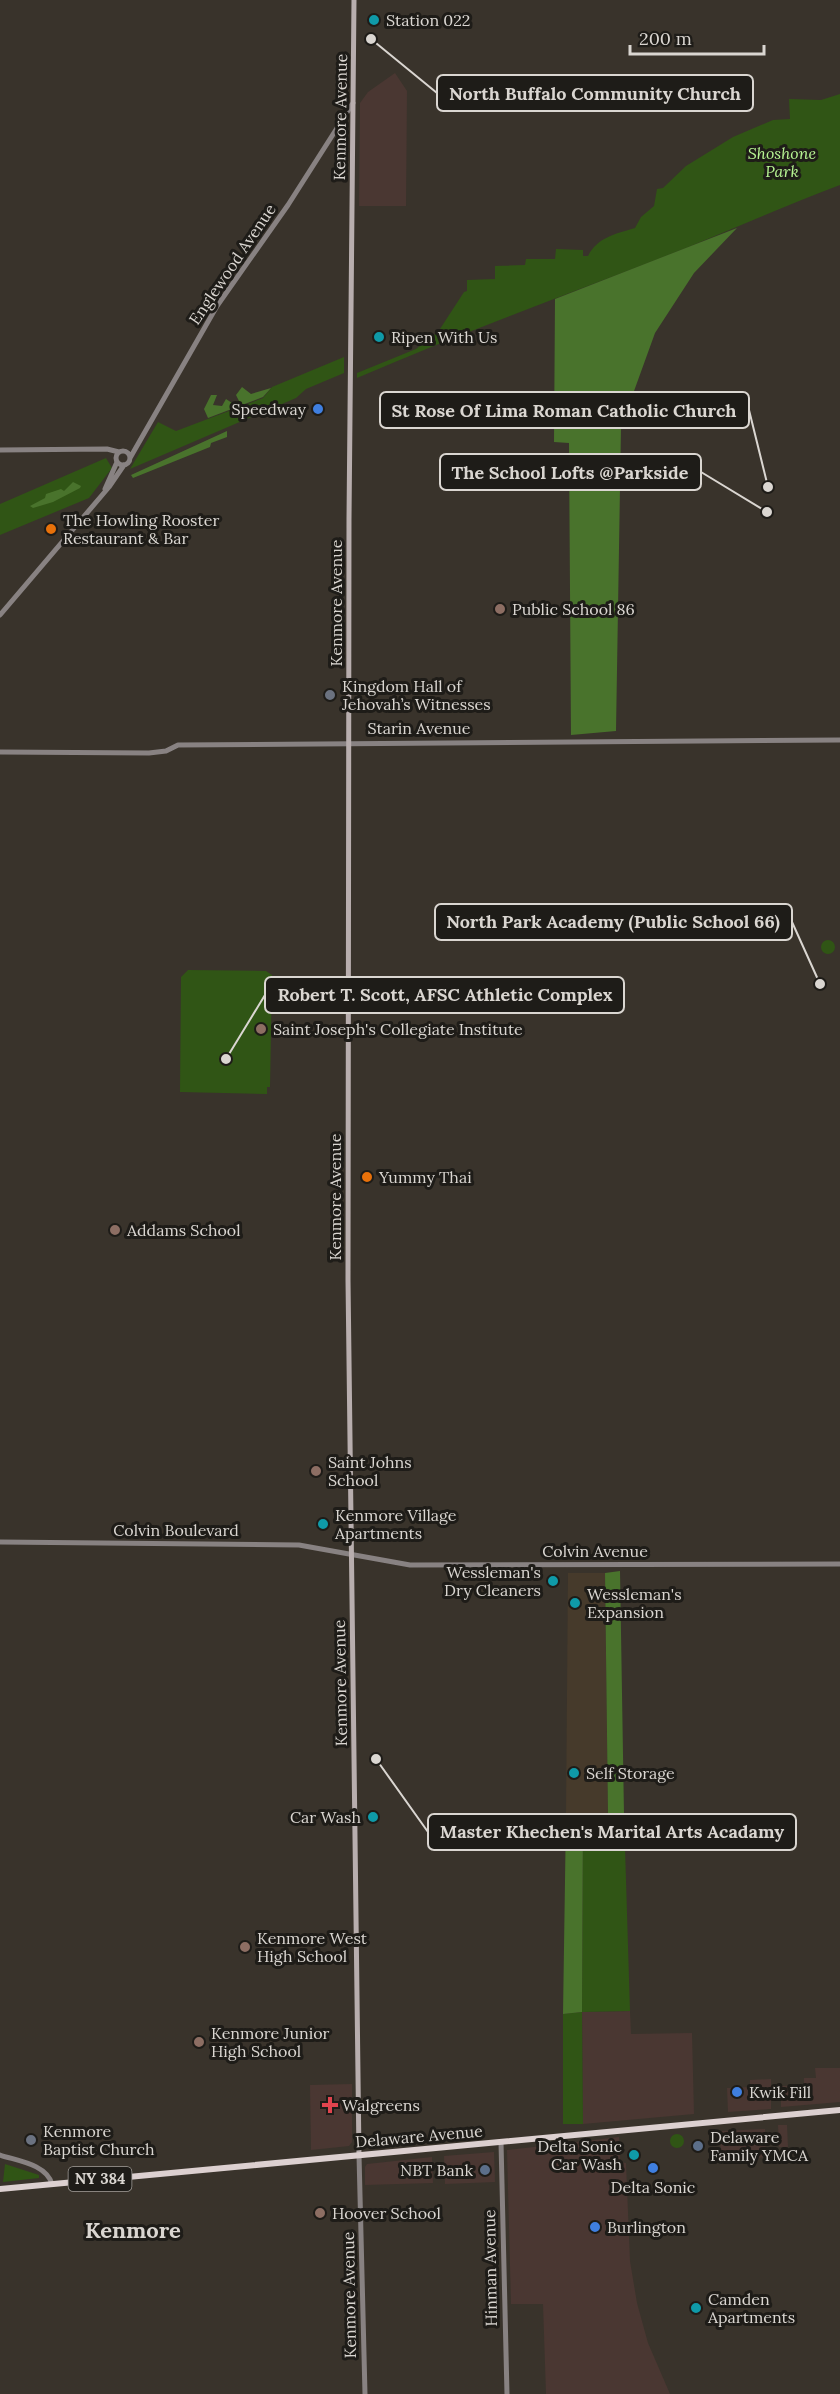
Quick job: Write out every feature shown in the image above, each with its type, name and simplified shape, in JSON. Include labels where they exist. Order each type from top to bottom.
[{"type":"main road","name":"Kenmore Avenue","points":[[354,0],[348,1304],[359,2155]]},
{"type":"main road","name":"Delaware Avenue","points":[[0,2189],[840,2110]]},
{"type":"street","name":"Englewood Avenue","points":[[119,462],[130,458],[217,306],[288,205],[353,103]]},
{"type":"street","points":[[121,451],[137,443]]},
{"type":"street","points":[[0,450],[121,451],[127,452],[130,458]]},
{"type":"street","points":[[103,450],[119,462]]},
{"type":"street","name":"Englewood Avenue","points":[[0,615],[105,489],[111,485],[121,451]]},
{"type":"street","name":"Starin Avenue","points":[[0,752],[149,753],[166,751],[178,745],[349,742],[840,740]]},
{"type":"street","name":"Colvin Boulevard","points":[[0,1542],[299,1545],[352,1556]]},
{"type":"street","name":"Colvin Avenue","points":[[352,1556],[410,1565],[840,1563]]},
{"type":"street","name":"Hinman Avenue","points":[[501,2142],[507,2394]]},
{"type":"street","points":[[0,2155],[40,2169],[49,2175],[52,2184]]},
{"type":"street","name":"Kenmore Avenue","points":[[359,2155],[365,2394]]},
{"type":"shaded area","points":[[395,73],[407,91],[406,206],[359,206],[360,103],[368,92]]},
{"type":"shaded area","points":[[568,1573],[605,1573],[608,1815],[566,1814]]},
{"type":"shaded area","points":[[630,2011],[631,2034],[692,2033],[694,2114],[583,2124],[582,2012]]},
{"type":"shaded area","points":[[815,2068],[840,2068],[840,2102],[781,2107],[781,2086],[804,2085],[804,2078],[816,2078]]},
{"type":"shaded area","points":[[771,2079],[771,2109],[728,2112],[727,2088],[750,2087],[750,2080]]},
{"type":"shaded area","points":[[352,2084],[352,2142],[349,2146],[311,2150],[310,2085]]},
{"type":"shaded area","points":[[778,2125],[787,2125],[788,2147],[779,2147]]},
{"type":"shaded area","points":[[765,2129],[766,2157],[721,2160],[720,2131]]},
{"type":"shaded area","points":[[619,2137],[620,2162],[626,2163],[630,2261],[637,2303],[648,2343],[670,2394],[546,2394],[543,2304],[511,2304],[507,2150]]},
{"type":"shaded area","points":[[494,2152],[495,2182],[445,2184],[444,2156]]},
{"type":"shaded area","points":[[432,2157],[433,2183],[365,2185],[367,2164]]},
{"type":"green space","name":"Shoshone Park","points":[[840,94],[840,185],[357,378],[357,373],[416,349],[438,332],[464,292],[467,291],[467,280],[495,279],[495,266],[525,265],[526,259],[555,259],[556,249],[583,250],[583,256],[588,256],[602,240],[635,228],[641,217],[654,206],[657,189],[663,188],[686,166],[733,137],[773,120],[790,119],[789,99],[821,100]]},
{"type":"green space","points":[[737,228],[694,273],[655,333],[621,427],[616,731],[571,735],[569,443],[554,442],[555,299]]},
{"type":"green space","points":[[344,357],[344,373],[306,389],[296,398],[130,469],[158,422],[176,431],[263,398],[272,387]]},
{"type":"green space","points":[[242,387],[251,394],[271,388],[263,397],[208,418],[204,409],[211,395],[217,395],[213,405],[222,406],[226,399],[232,403],[239,401],[236,395]]},
{"type":"green space","points":[[227,431],[227,437],[211,443],[210,447],[133,478],[131,475]]},
{"type":"green space","points":[[106,458],[112,468],[89,498],[0,535],[0,504]]},
{"type":"green space","points":[[73,482],[81,486],[80,488],[53,502],[33,508],[30,506],[45,498],[46,494],[61,489],[64,491]]},
{"type":"green space","points":[[825,940],[831,940],[835,947],[831,954],[825,954],[821,950],[821,944]]},
{"type":"green space","points":[[188,970],[266,971],[272,975],[270,1087],[267,1087],[267,1094],[180,1092],[181,977]]},
{"type":"green space","points":[[620,1571],[624,1815],[608,1815],[605,1573]]},
{"type":"green space","points":[[566,1814],[583,1815],[582,2012],[563,2014]]},
{"type":"green space","points":[[583,1815],[624,1815],[630,2011],[582,2012]]},
{"type":"green space","points":[[582,2012],[583,2124],[563,2124],[563,2014]]},
{"type":"green space","points":[[677,2134],[682,2136],[684,2141],[682,2146],[677,2148],[672,2146],[670,2141],[672,2136]]},
{"type":"green space","points":[[5,2164],[39,2175],[39,2178],[3,2182]]},
{"type":"place","name":"Station 022","points":[[374,20]]},
{"type":"place","name":"North Buffalo Community Church","points":[[371,39]]},
{"type":"place","name":"Ripen With Us","points":[[379,337]]},
{"type":"place","name":"Speedway","points":[[318,409]]},
{"type":"place","name":"St Rose Of Lima Roman Catholic Church","points":[[768,487]]},
{"type":"place","name":"The School Lofts @Parkside","points":[[767,512]]},
{"type":"place","name":"The Howling Rooster Restaurant & Bar","points":[[51,529]]},
{"type":"place","name":"Public School 86","points":[[500,609]]},
{"type":"place","name":"Kingdom Hall of Jehovah’s Witnesses","points":[[330,695]]},
{"type":"place","name":"North Park Academy (Public School 66)","points":[[820,984]]},
{"type":"place","name":"Saint Joseph's Collegiate Institute","points":[[261,1029]]},
{"type":"place","name":"Robert T. Scott, AFSC Athletic Complex","points":[[226,1059]]},
{"type":"place","name":"Yummy Thai","points":[[367,1177]]},
{"type":"place","name":"Addams School","points":[[115,1230]]},
{"type":"place","name":"Saint Johns School","points":[[316,1471]]},
{"type":"place","name":"Kenmore Village Apartments","points":[[323,1524]]},
{"type":"place","name":"Wessleman's Dry Cleaners","points":[[553,1581]]},
{"type":"place","name":"Wessleman's Expansion","points":[[575,1603]]},
{"type":"place","name":"Master Khechen's Marital Arts Acadamy","points":[[376,1759]]},
{"type":"place","name":"Self Storage","points":[[574,1773]]},
{"type":"place","name":"Car Wash","points":[[373,1817]]},
{"type":"place","name":"Kenmore West High School","points":[[245,1947]]},
{"type":"place","name":"Kenmore Junior High School","points":[[199,2042]]},
{"type":"place","name":"Kwik Fill","points":[[737,2092]]},
{"type":"place","name":"Walgreens","points":[[330,2105]]},
{"type":"place","name":"Kenmore Baptist Church","points":[[31,2140]]},
{"type":"place","name":"Delaware Family YMCA","points":[[698,2146]]},
{"type":"place","name":"Delta Sonic Car Wash","points":[[634,2155]]},
{"type":"place","name":"Delta Sonic","points":[[653,2168]]},
{"type":"place","name":"NBT Bank","points":[[485,2170]]},
{"type":"place","name":"Hoover School","points":[[320,2213]]},
{"type":"place","name":"Burlington","points":[[595,2227]]},
{"type":"place","name":"Camden Apartments","points":[[696,2308]]},
{"type":"district","name":"Kenmore","points":[[133,2230]]}]
